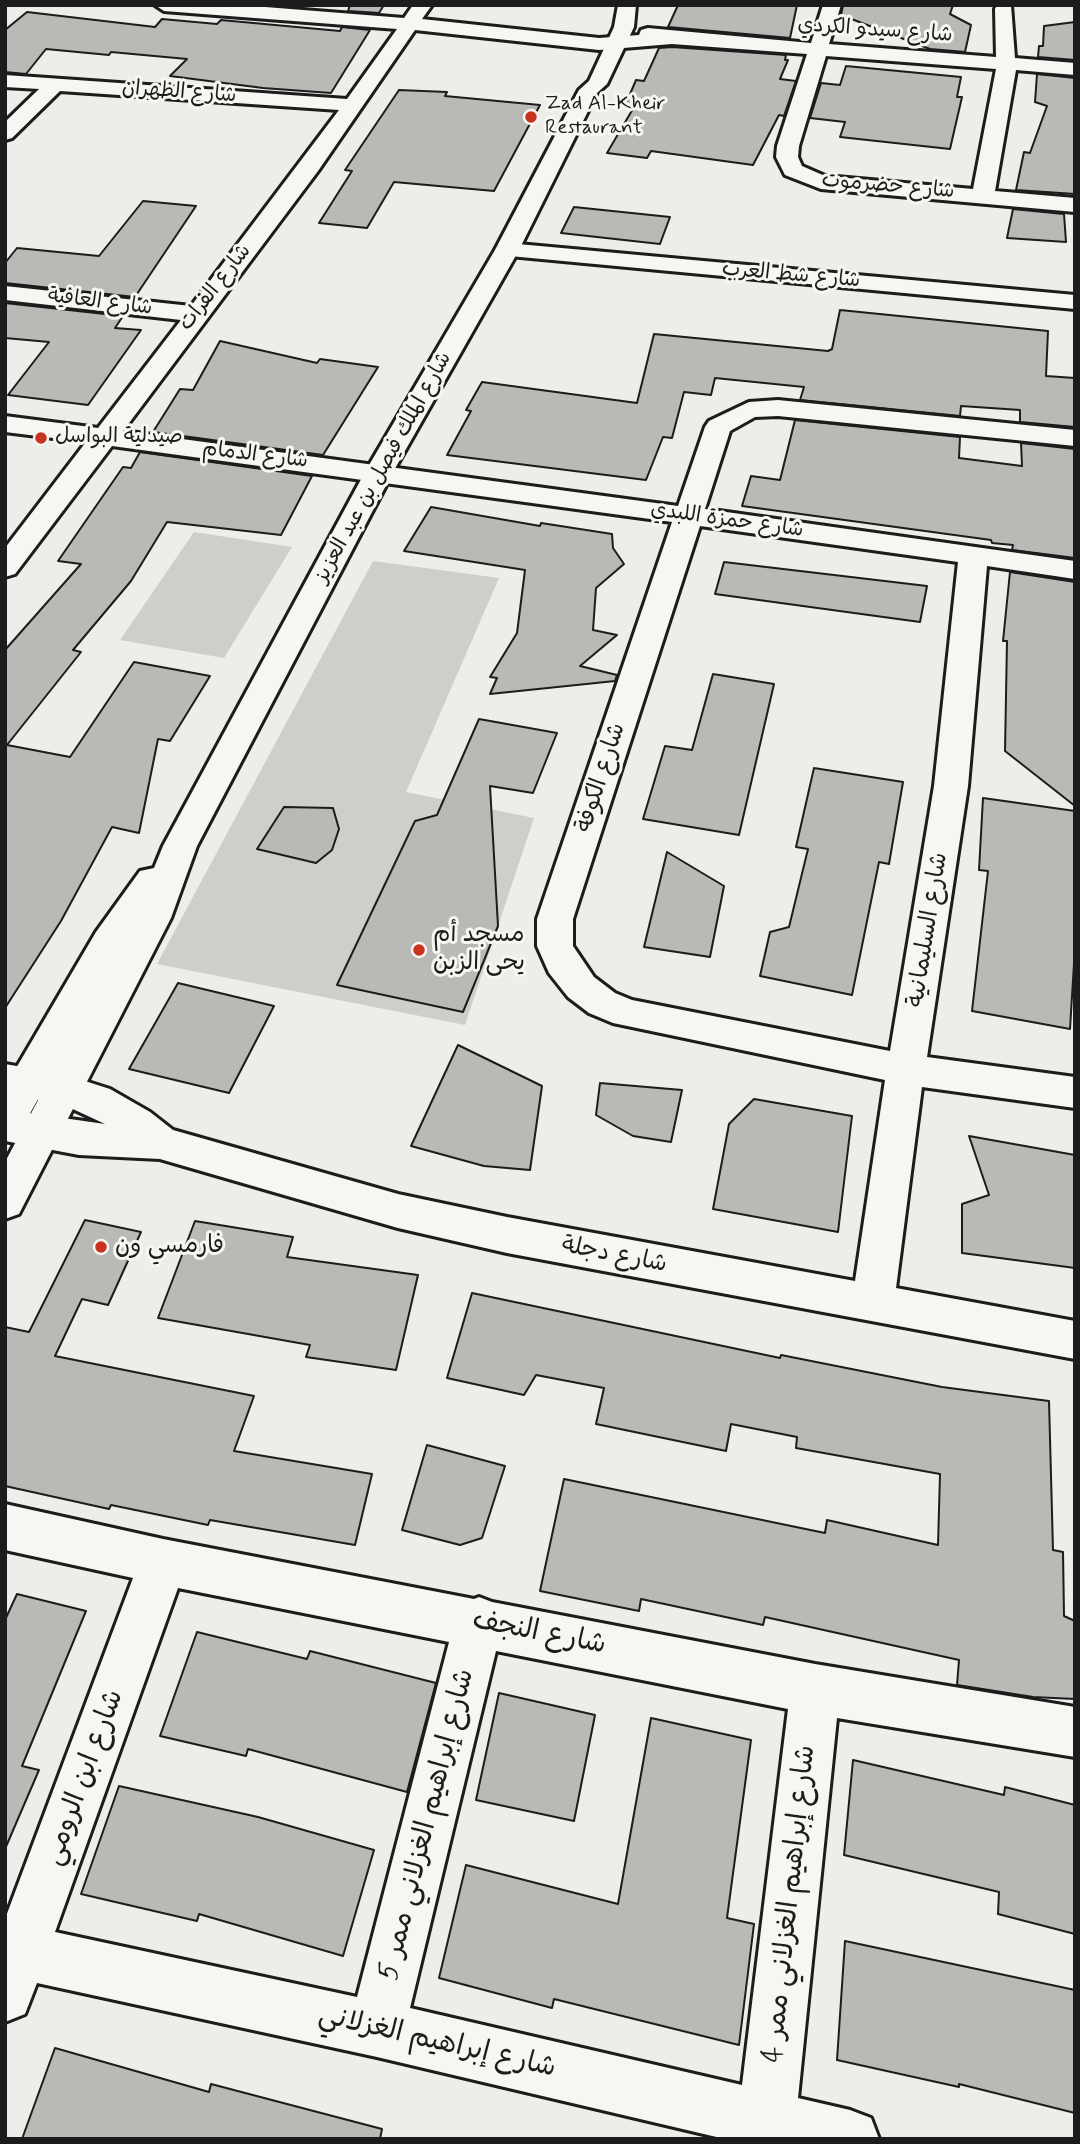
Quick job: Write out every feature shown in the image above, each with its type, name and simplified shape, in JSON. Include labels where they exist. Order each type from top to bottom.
[{"type":"street","name":"شارع سيدو الكردي","points":[[164,5],[417,14],[492,31],[612,38],[672,38],[1075,69]]},
{"type":"street","name":"شارع حضرموت","points":[[832,5],[788,146],[787,157],[793,170],[821,182],[1075,205]]},
{"type":"street","points":[[983,196],[1007,64],[1004,9]]},
{"type":"street","name":"شارع الفرات","points":[[5,568],[195,314],[310,166],[417,14]]},
{"type":"street","name":"شارع الملك فيصل بن عبد العزيز","points":[[5,1202],[17,1128],[32,1084],[153,918],[180,846],[379,472],[507,250],[589,90],[597,84],[612,38]]},
{"type":"street","name":"شارع الظهران","points":[[5,81],[352,105]]},
{"type":"street","points":[[5,134],[55,85]]},
{"type":"street","name":"شارع شط العرب","points":[[507,250],[1075,302]]},
{"type":"street","name":"شارع العافية","points":[[5,293],[195,314]]},
{"type":"street","name":"شارع الكوفة","points":[[1075,438],[806,410],[749,410],[718,426],[555,919],[555,946],[562,963],[581,987],[602,1003],[626,1013],[905,1069],[1075,1093]]},
{"type":"street","name":"شارع الدمام","points":[[5,424],[379,472]]},
{"type":"street","name":"شارع حمزة اللبدي","points":[[379,472],[1075,570]]},
{"type":"street","name":"شارع السليمانية","points":[[873,1302],[905,1069],[920,994],[951,786],[972,557]]},
{"type":"street","name":"شارع دجلة","points":[[32,1084],[96,1100],[136,1123],[159,1143]]},
{"type":"street","name":"شارع دجلة","points":[[17,1128],[159,1143],[398,1211],[704,1274],[1075,1340]]},
{"type":"street","name":"شارع النجف","points":[[5,1527],[163,1562],[479,1621],[815,1689],[1075,1732]]},
{"type":"street","name":"شارع ابن الرومي","points":[[14,1973],[163,1562]]},
{"type":"street","name":"شارع إبراهيم الغزلاني ممر 5","points":[[377,2029],[479,1621]]},
{"type":"street","name":"شارع إبراهيم الغزلاني ممر 4","points":[[767,2120],[815,1689]]},
{"type":"street","name":"شارع إبراهيم الغزلاني","points":[[14,1973],[377,2029],[850,2139]]},
{"type":"shaded area","points":[[194,532],[292,547],[224,658],[120,640]]},
{"type":"shaded area","points":[[373,561],[499,578],[406,792],[534,818],[465,1025],[157,964]]},
{"type":"building","points":[[350,5],[384,5],[379,13],[348,11]]},
{"type":"building","points":[[678,5],[797,5],[790,38],[668,27]]},
{"type":"building","points":[[843,5],[953,5],[950,14],[971,25],[965,52],[930,49],[841,15]]},
{"type":"building","points":[[27,12],[155,27],[162,19],[217,24],[221,20],[340,31],[342,27],[370,30],[331,93],[263,88],[170,76],[187,59],[111,52],[109,55],[46,49],[26,74],[5,72],[5,30]]},
{"type":"building","points":[[1075,22],[1075,60],[1038,57],[1039,46],[1043,46],[1044,26]]},
{"type":"building","points":[[659,48],[786,55],[785,60],[788,60],[780,79],[796,81],[784,116],[779,115],[753,165],[651,151],[647,158],[607,153],[634,107],[625,106],[636,80],[644,81]]},
{"type":"building","points":[[846,66],[961,77],[957,97],[962,97],[950,149],[840,137],[845,122],[810,118],[821,83],[840,85]]},
{"type":"building","points":[[1037,74],[1075,78],[1075,194],[1016,190],[1024,152],[1030,153],[1047,106],[1035,102]]},
{"type":"building","points":[[399,90],[447,92],[445,96],[540,105],[494,191],[394,182],[367,228],[319,223],[352,171],[345,170]]},
{"type":"building","points":[[143,201],[196,206],[135,297],[5,283],[5,263],[17,248],[99,256]]},
{"type":"building","points":[[574,207],[670,217],[660,244],[561,233]]},
{"type":"building","points":[[1013,209],[1064,214],[1066,242],[1007,238]]},
{"type":"building","points":[[5,303],[123,316],[115,328],[141,330],[88,405],[8,395],[49,342],[5,338]]},
{"type":"building","points":[[840,310],[1048,331],[1046,376],[1075,378],[1075,427],[1020,422],[1020,410],[961,406],[960,416],[800,400],[804,387],[715,378],[711,395],[684,392],[672,438],[663,437],[646,480],[447,455],[471,411],[466,410],[482,382],[637,403],[654,334],[828,351],[832,349]]},
{"type":"building","points":[[220,341],[317,363],[320,359],[378,367],[323,455],[153,432],[180,389],[193,390]]},
{"type":"building","points":[[795,420],[960,437],[959,458],[1022,466],[1021,443],[1075,449],[1075,558],[1012,550],[1013,545],[992,543],[991,540],[742,506],[751,476],[780,480]]},
{"type":"building","points":[[140,452],[312,476],[281,535],[167,522],[131,581],[73,650],[81,652],[7,745],[70,757],[134,662],[210,676],[170,741],[158,739],[139,833],[112,827],[61,921],[5,1008],[5,650],[81,564],[58,561],[123,467],[131,468]]},
{"type":"building","points":[[431,507],[540,526],[541,523],[612,534],[613,548],[624,564],[596,588],[593,630],[617,635],[580,666],[617,675],[615,681],[490,694],[497,678],[490,677],[517,633],[525,570],[404,551]]},
{"type":"building","points":[[724,562],[927,586],[920,622],[715,594]]},
{"type":"building","points":[[1010,572],[1075,582],[1075,806],[1005,751],[1007,641],[1003,641]]},
{"type":"building","points":[[713,674],[774,684],[739,835],[643,819],[665,746],[692,750]]},
{"type":"building","points":[[479,719],[557,733],[533,793],[490,786],[498,926],[463,1012],[337,985],[415,821],[437,815]]},
{"type":"building","points":[[814,768],[903,782],[889,864],[879,862],[852,995],[760,976],[770,932],[789,927],[808,849],[796,847]]},
{"type":"building","points":[[983,798],[1075,811],[1075,947],[1070,1029],[972,1011],[988,871],[979,870]]},
{"type":"building","points":[[284,807],[333,808],[339,829],[332,850],[316,863],[257,849]]},
{"type":"building","points":[[667,852],[724,886],[710,957],[644,947]]},
{"type":"building","points":[[178,983],[274,1006],[229,1093],[129,1069]]},
{"type":"building","points":[[458,1045],[542,1086],[530,1170],[484,1166],[411,1146]]},
{"type":"building","points":[[600,1083],[682,1090],[671,1142],[633,1136],[596,1115]]},
{"type":"building","points":[[754,1099],[852,1116],[838,1232],[713,1209],[729,1124]]},
{"type":"building","points":[[969,1136],[1075,1155],[1075,1268],[962,1253],[962,1204],[989,1195]]},
{"type":"building","points":[[85,1220],[141,1232],[108,1305],[82,1299],[55,1356],[254,1396],[234,1451],[372,1474],[355,1545],[210,1520],[208,1525],[111,1505],[109,1509],[5,1486],[5,1327],[29,1332]]},
{"type":"building","points":[[195,1221],[293,1237],[287,1257],[418,1275],[396,1370],[306,1357],[310,1345],[158,1318]]},
{"type":"building","points":[[472,1293],[780,1358],[781,1355],[942,1387],[1049,1401],[1053,1550],[1063,1552],[1064,1616],[1075,1621],[1075,1699],[1033,1697],[957,1685],[959,1660],[765,1617],[763,1625],[641,1599],[639,1611],[540,1591],[564,1479],[825,1533],[827,1520],[938,1545],[940,1474],[796,1448],[797,1437],[731,1424],[726,1451],[596,1424],[604,1388],[536,1375],[524,1395],[447,1378]]},
{"type":"building","points":[[427,1445],[505,1466],[482,1538],[460,1545],[402,1530]]},
{"type":"building","points":[[17,1594],[86,1611],[22,1766],[39,1770],[5,1849],[5,1620]]},
{"type":"building","points":[[197,1632],[307,1659],[310,1651],[436,1683],[407,1792],[248,1749],[246,1756],[160,1736]]},
{"type":"building","points":[[499,1693],[595,1715],[574,1821],[476,1800]]},
{"type":"building","points":[[651,1718],[751,1740],[727,1918],[754,1924],[739,2045],[554,1999],[552,2008],[439,1978],[466,1865],[618,1904]]},
{"type":"building","points":[[853,1760],[1004,1795],[1005,1787],[1075,1805],[1075,1934],[998,1914],[999,1892],[844,1855]]},
{"type":"building","points":[[119,1786],[258,1817],[374,1850],[343,1956],[199,1914],[197,1921],[81,1894]]},
{"type":"building","points":[[845,1941],[1075,1990],[1075,2113],[959,2084],[959,2087],[837,2060]]},
{"type":"building","points":[[55,2048],[209,2092],[211,2084],[382,2129],[380,2139],[22,2139]]},
{"type":"place","name":"Zad Al-Kheir Restaurant","points":[[531,117]]},
{"type":"place","name":"صيدلية البواسل","points":[[41,438]]},
{"type":"place","name":"مسجد أم يحى الزبن","points":[[419,950]]},
{"type":"place","name":"فارمسي ون","points":[[101,1247]]}]
